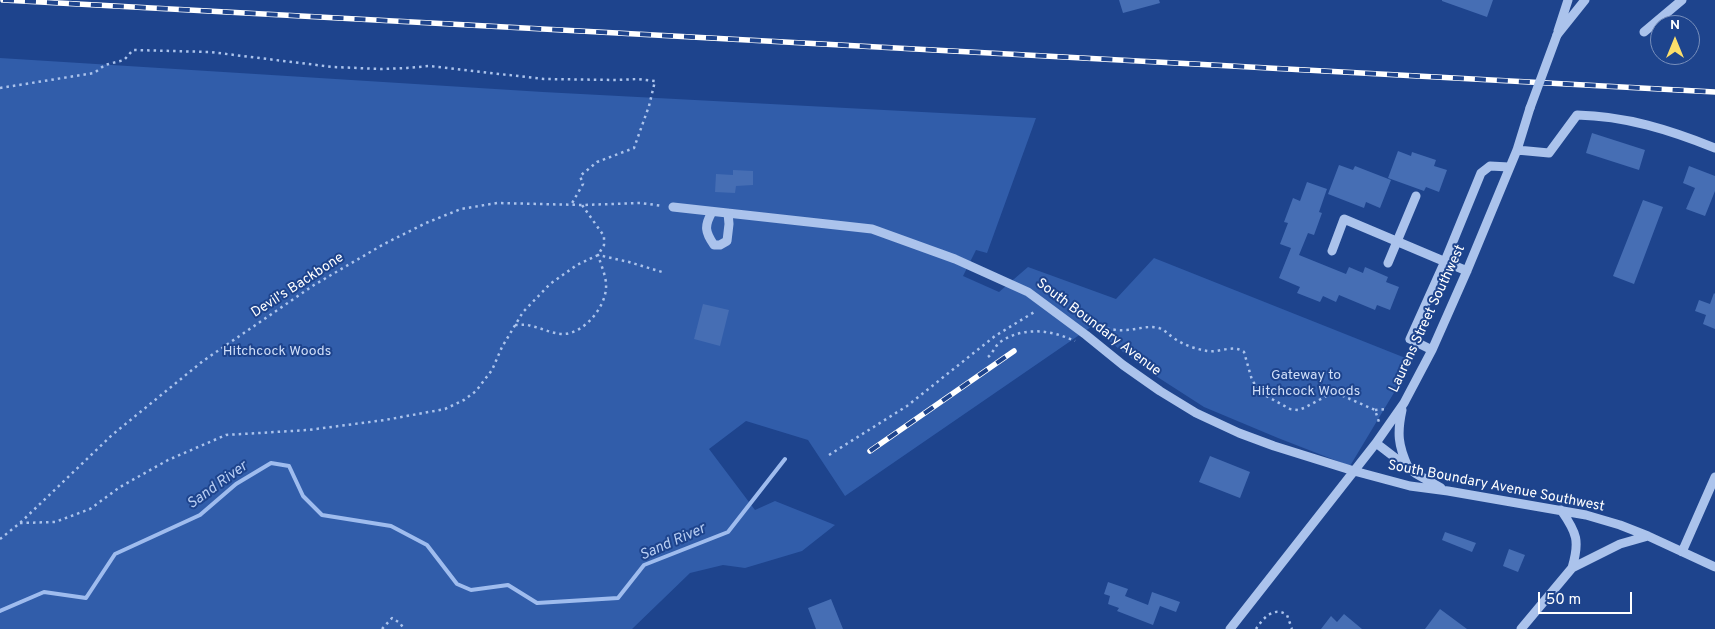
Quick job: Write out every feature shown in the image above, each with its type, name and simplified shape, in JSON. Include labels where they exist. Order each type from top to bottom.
[{"type":"street","name":"Laurens Street Southwest","points":[[1230,629],[1376,443],[1404,403],[1432,350],[1517,150],[1568,0]]},
{"type":"street","name":"Laurens Street Southwest","points":[[1557,35],[1585,0]]},
{"type":"street","points":[[1644,32],[1682,0]]},
{"type":"street","points":[[1517,150],[1550,153],[1577,115],[1618,118],[1637,122],[1715,148]]},
{"type":"street","points":[[1432,350],[1410,339],[1445,261],[1481,173],[1490,166],[1509,167]]},
{"type":"street","points":[[1388,263],[1416,196]]},
{"type":"street","name":"South Boundary Avenue","points":[[673,207],[872,229],[955,259],[1028,292],[1123,365],[1196,413],[1256,440],[1354,471]]},
{"type":"street","points":[[712,212],[706,223],[708,236],[714,245],[720,245],[727,241],[728,213]]},
{"type":"street","points":[[1332,251],[1344,219],[1467,271]]},
{"type":"street","points":[[1404,403],[1398,429],[1398,441],[1408,467]]},
{"type":"street","points":[[1376,443],[1428,481],[1448,491]]},
{"type":"street","name":"South Boundary Avenue Southwest","points":[[1354,471],[1410,486],[1586,515],[1648,536],[1715,568]]},
{"type":"street","points":[[1682,552],[1715,477]]},
{"type":"street","points":[[1521,629],[1572,568],[1577,551],[1574,530],[1561,510]]},
{"type":"street","points":[[1572,568],[1620,544],[1648,536]]},
{"type":"path","points":[[0,88],[94,73],[105,65],[124,60],[133,50],[210,52],[333,67],[382,69],[429,66],[544,79],[638,79],[655,81],[649,106],[634,148],[597,162],[580,176],[583,184],[571,205]]},
{"type":"path","name":"Devil's Backbone","points":[[0,539],[20,523],[112,435],[203,361],[314,285],[384,244],[426,223],[461,210],[497,203],[582,205],[641,203],[673,207]]},
{"type":"path","points":[[20,523],[55,522],[90,509],[120,487],[168,460],[226,435],[308,430],[385,420],[445,409],[464,400],[476,391],[492,370],[502,347],[523,312],[550,284],[577,265],[598,255],[604,245],[604,236],[582,205]]},
{"type":"path","points":[[598,255],[662,272]]},
{"type":"path","points":[[515,325],[529,325],[554,333],[566,334],[578,330],[597,310],[604,298],[607,287],[598,255]]},
{"type":"path","points":[[829,455],[907,406],[995,336],[1046,305]]},
{"type":"path","points":[[1091,330],[1094,328],[1125,330],[1149,327],[1164,330],[1182,343],[1201,350],[1210,352],[1236,348],[1244,352],[1252,380],[1262,393],[1290,409],[1298,410],[1304,408],[1334,392],[1375,410],[1388,408]]},
{"type":"path","points":[[988,358],[1001,342],[1023,333],[1051,332],[1079,342]]},
{"type":"path","points":[[1375,410],[1379,423]]},
{"type":"path","points":[[1256,629],[1269,614],[1277,612],[1287,615],[1292,629]]},
{"type":"path","points":[[382,629],[392,618],[400,623],[404,629]]},
{"type":"green space","name":"Hitchcock Woods","points":[[0,58],[543,92],[1036,118],[987,253],[976,250],[963,276],[999,292],[1028,267],[1116,299],[1154,258],[1413,361],[1350,466],[1204,407],[1145,369],[1091,327],[845,496],[808,440],[746,421],[709,449],[755,510],[775,501],[835,525],[802,551],[745,568],[723,565],[690,573],[632,629],[0,629]]},
{"type":"building","points":[[1119,0],[1159,0],[1160,3],[1123,13]]},
{"type":"building","points":[[1442,0],[1493,0],[1487,17]]},
{"type":"building","points":[[1592,133],[1645,150],[1639,170],[1586,153]]},
{"type":"building","points":[[1398,151],[1411,156],[1412,152],[1436,160],[1434,166],[1447,170],[1439,192],[1426,187],[1424,191],[1388,178]]},
{"type":"building","points":[[1339,165],[1353,170],[1355,166],[1391,180],[1380,208],[1366,202],[1364,208],[1328,194]]},
{"type":"building","points":[[1689,166],[1715,176],[1715,191],[1705,216],[1686,209],[1695,188],[1683,183]]},
{"type":"building","points":[[733,170],[753,171],[753,185],[736,186],[735,193],[715,192],[716,174],[733,175]]},
{"type":"building","points":[[1307,182],[1327,189],[1319,212],[1322,213],[1314,235],[1308,233],[1299,255],[1346,274],[1349,267],[1363,273],[1365,267],[1388,277],[1386,282],[1399,287],[1390,310],[1377,305],[1375,310],[1339,295],[1336,302],[1323,296],[1320,302],[1297,293],[1300,287],[1279,278],[1291,248],[1280,244],[1288,223],[1284,222],[1293,198],[1300,201]]},
{"type":"building","points":[[1643,200],[1663,207],[1634,284],[1613,276]]},
{"type":"building","points":[[1714,293],[1715,329],[1703,324],[1706,315],[1695,311],[1699,300],[1710,304]]},
{"type":"building","points":[[703,304],[729,310],[720,346],[694,339]]},
{"type":"building","points":[[1210,456],[1250,472],[1240,498],[1199,482]]},
{"type":"building","points":[[1445,532],[1476,543],[1472,552],[1442,540]]},
{"type":"building","points":[[1509,549],[1525,555],[1518,572],[1503,566]]},
{"type":"building","points":[[1108,582],[1128,589],[1125,596],[1148,605],[1152,592],[1180,602],[1176,612],[1160,606],[1153,625],[1117,611],[1119,608],[1108,604],[1110,596],[1104,594]]},
{"type":"building","points":[[831,599],[843,629],[816,629],[808,608]]},
{"type":"building","points":[[1440,609],[1467,629],[1425,629]]},
{"type":"building","points":[[1344,614],[1362,629],[1321,629],[1331,616],[1337,622]]},
{"type":"waterway","name":"Sand River","points":[[0,611],[44,592],[86,598],[115,554],[200,515],[236,484],[271,463],[289,466],[303,496],[322,515],[391,526],[427,545],[457,584],[471,590],[508,585],[537,603],[618,598],[644,565],[728,532],[785,459]]},
{"type":"railway","points":[[3,0],[1715,92]]},
{"type":"railway","points":[[870,451],[1014,351]]},
{"type":"park label","name":"Gateway to Hitchcock Woods","points":[[1306,384]]}]
